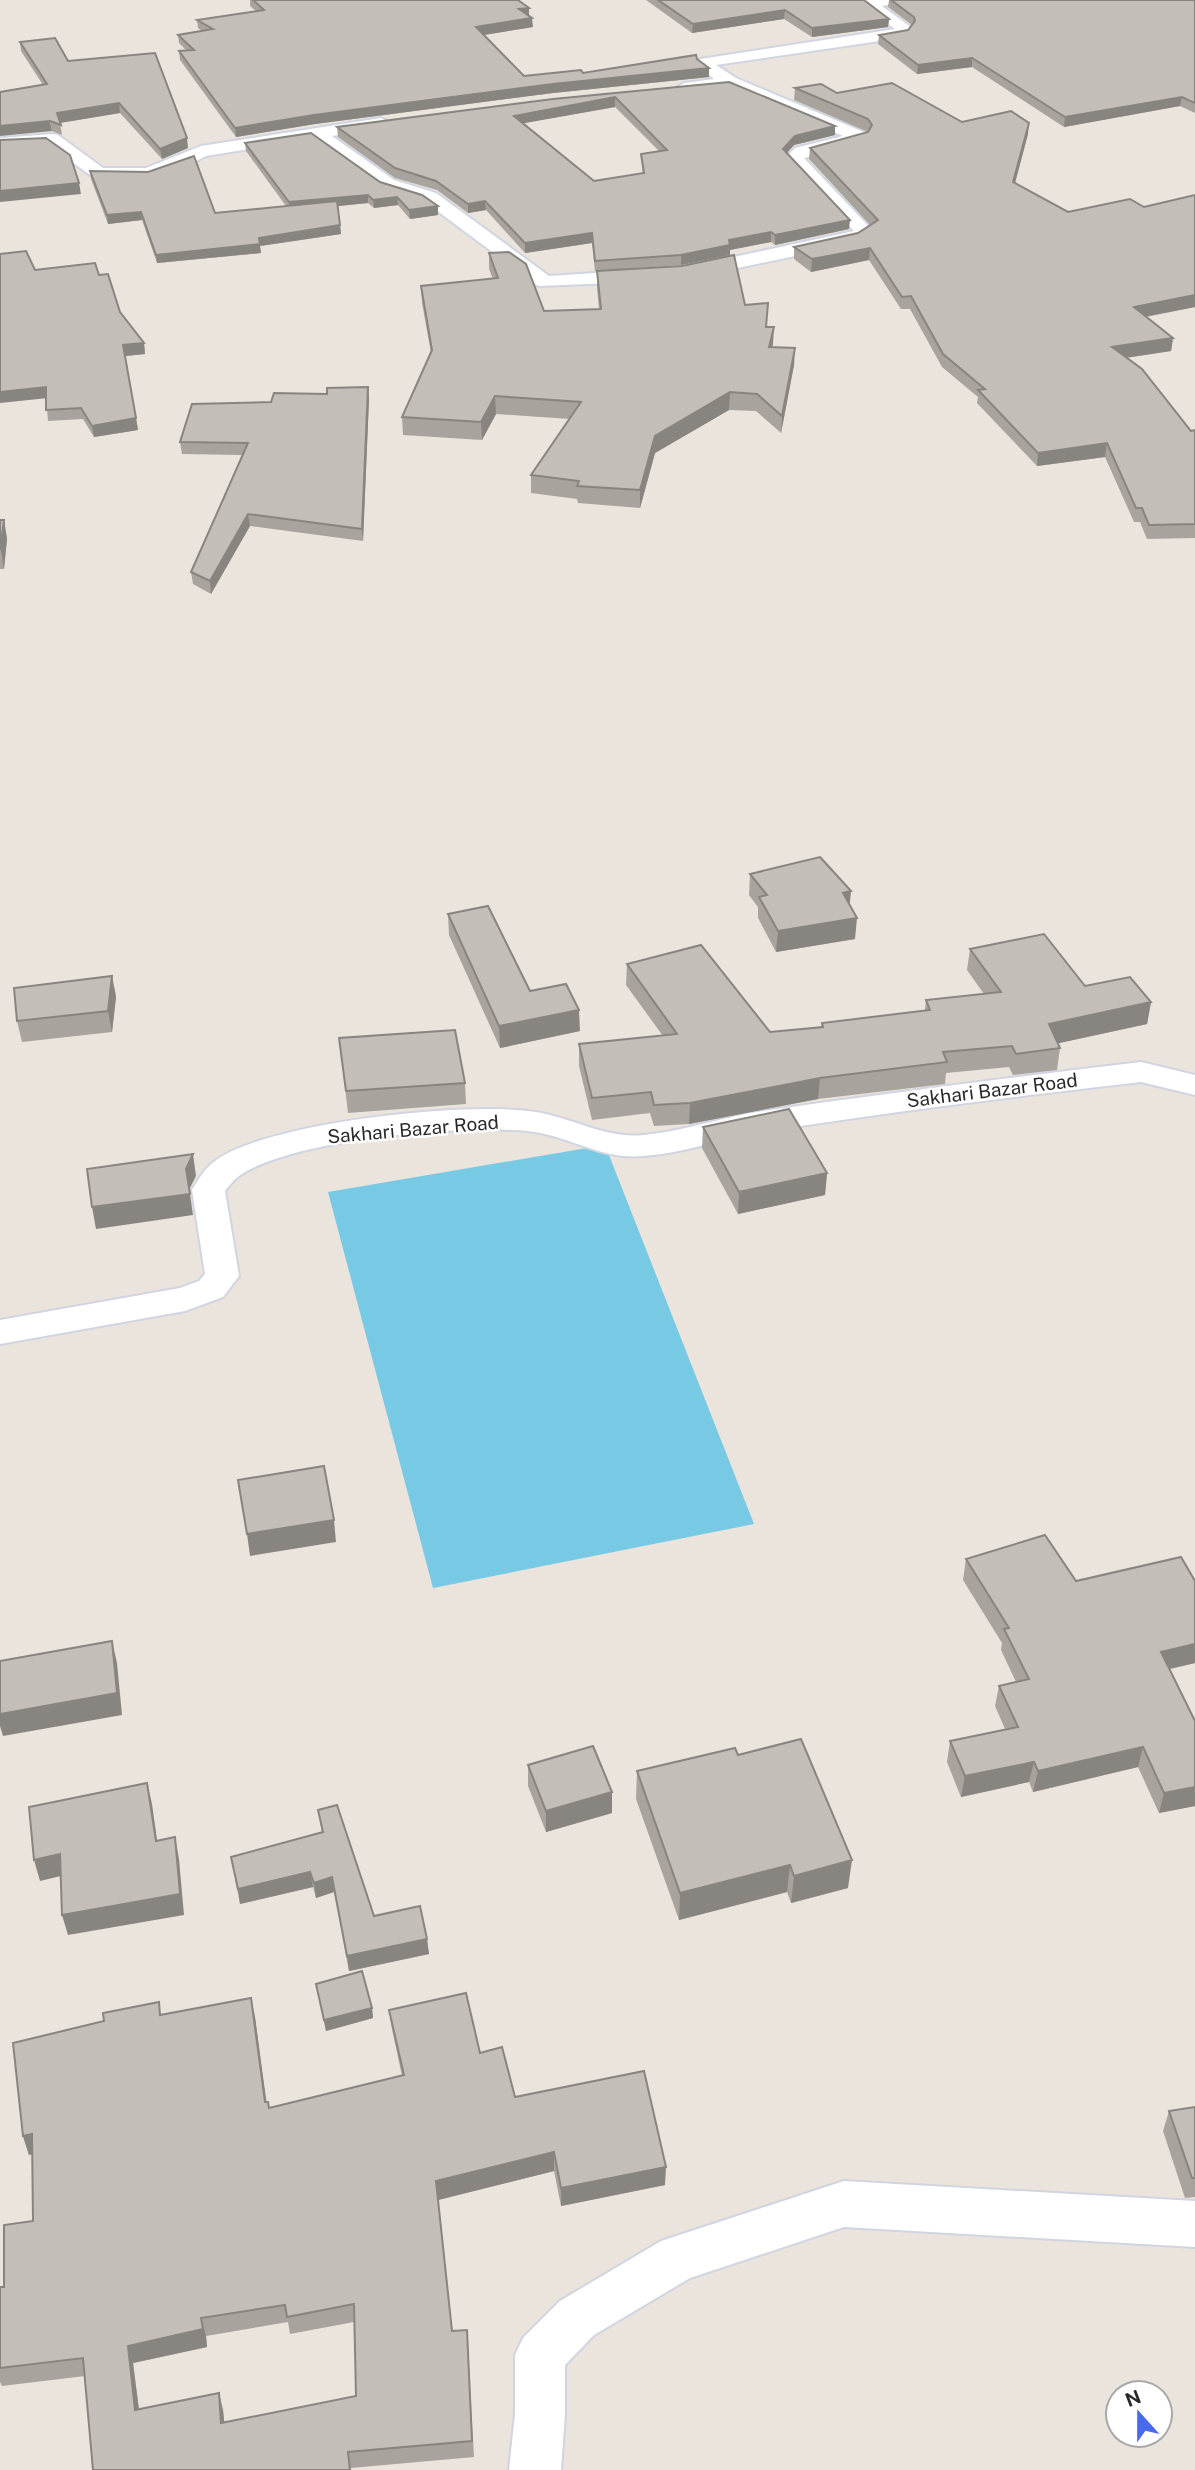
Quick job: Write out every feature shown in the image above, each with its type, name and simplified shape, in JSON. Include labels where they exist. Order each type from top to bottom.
[{"type":"street","points":[[867,2],[893,0]]},
{"type":"street","points":[[315,132],[388,184],[430,197],[545,282],[661,275],[857,237],[865,232],[794,158],[801,152],[860,137],[730,82],[706,66],[706,62],[900,33],[904,28],[867,2]]},
{"type":"street","points":[[661,90],[730,82]]},
{"type":"street","points":[[0,143],[52,139],[100,173],[148,173],[181,162],[201,151],[394,122]]},
{"type":"street","name":"Sakhari Bazar Road","points":[[0,1332],[185,1299],[211,1289],[222,1276],[208,1190],[228,1167],[270,1148],[354,1131],[482,1119],[535,1122],[601,1143],[641,1146],[742,1125],[982,1090],[1141,1072],[1195,1085]]},
{"type":"street","points":[[535,2470],[540,2413],[540,2355],[577,2318],[678,2258],[844,2204],[1195,2224]]},
{"type":"water","points":[[605,1145],[754,1524],[433,1588],[328,1192]]},
{"type":"building","points":[[253,0],[518,0],[529,8],[519,9],[532,18],[476,27],[524,76],[581,70],[583,73],[696,55],[697,59],[709,68],[553,84],[235,128],[179,51],[194,50],[178,35],[213,29],[197,20],[264,10]]},
{"type":"building","points":[[658,0],[864,0],[889,19],[812,28],[785,10],[693,24]]},
{"type":"building","points":[[891,0],[1195,0],[1195,103],[1182,97],[1065,117],[972,58],[918,65],[879,35],[908,30],[915,21],[914,17]]},
{"type":"building","points":[[55,38],[68,61],[155,53],[187,138],[160,149],[119,103],[57,113],[61,125],[50,121],[0,126],[0,92],[47,84],[20,42]]},
{"type":"building","points":[[729,82],[835,126],[795,136],[783,149],[850,220],[775,235],[771,232],[729,240],[730,245],[681,255],[595,261],[592,233],[525,243],[485,201],[468,204],[436,181],[395,168],[337,127],[553,99]],"holes":[[[615,97],[667,150],[641,154],[644,173],[594,181],[514,116]]]},
{"type":"building","points":[[892,83],[962,122],[1011,111],[1029,123],[1013,182],[1068,212],[1130,199],[1144,207],[1195,195],[1195,295],[1134,307],[1173,338],[1112,347],[1142,369],[1191,431],[1195,430],[1195,524],[1149,525],[1142,508],[1136,508],[1107,443],[1038,453],[978,390],[985,389],[943,354],[911,296],[902,297],[870,248],[812,259],[794,247],[858,233],[878,220],[810,148],[868,132],[872,125],[868,119],[795,88],[821,84],[837,93]]},
{"type":"building","points":[[311,133],[380,182],[422,195],[438,206],[409,210],[397,197],[373,200],[368,195],[289,202],[245,143]]},
{"type":"building","points":[[46,138],[70,155],[79,183],[0,191],[0,140]]},
{"type":"building","points":[[194,156],[215,213],[337,201],[340,225],[259,238],[260,244],[156,255],[141,212],[107,215],[90,171],[148,172]]},
{"type":"building","points":[[26,251],[35,270],[95,263],[99,275],[108,274],[120,312],[144,343],[123,345],[136,418],[92,426],[81,408],[46,410],[46,387],[0,392],[0,254]]},
{"type":"building","points":[[509,252],[526,264],[544,311],[601,309],[597,271],[682,266],[734,255],[745,305],[768,303],[766,327],[774,327],[769,347],[795,348],[782,416],[757,394],[730,392],[655,436],[640,490],[577,486],[579,481],[531,475],[581,402],[495,396],[481,422],[402,417],[432,350],[421,286],[498,278],[489,253]]},
{"type":"building","points":[[368,387],[362,529],[248,514],[210,581],[191,572],[248,443],[180,442],[192,404],[271,402],[274,393],[327,394],[327,388]]},
{"type":"building","points":[[0,520],[4,520],[0,550]]},
{"type":"building","points":[[820,857],[851,891],[843,893],[857,918],[778,931],[759,897],[767,895],[750,874]]},
{"type":"building","points":[[488,906],[530,991],[566,984],[579,1010],[499,1026],[448,914]]},
{"type":"building","points":[[1044,934],[1085,986],[1130,977],[1151,1002],[1049,1024],[1060,1048],[1016,1054],[1012,1046],[943,1052],[947,1062],[820,1078],[690,1103],[654,1105],[651,1092],[592,1098],[579,1044],[677,1034],[627,964],[701,945],[770,1032],[823,1027],[822,1023],[930,1010],[926,1000],[1001,992],[970,949]]},
{"type":"building","points":[[112,976],[108,1011],[17,1021],[14,988]]},
{"type":"building","points":[[455,1030],[465,1083],[346,1091],[339,1038]]},
{"type":"building","points":[[789,1109],[827,1173],[739,1192],[703,1127]]},
{"type":"building","points":[[193,1154],[186,1169],[190,1194],[92,1207],[87,1169]]},
{"type":"building","points":[[324,1466],[334,1520],[247,1534],[238,1480]]},
{"type":"building","points":[[1045,1535],[1076,1581],[1181,1557],[1195,1581],[1195,1644],[1161,1652],[1195,1721],[1195,1787],[1164,1793],[1143,1747],[1038,1771],[1034,1762],[965,1776],[950,1741],[1018,1727],[999,1686],[1029,1679],[1004,1629],[1009,1628],[966,1559]]},
{"type":"building","points":[[112,1641],[117,1693],[0,1714],[0,1661]]},
{"type":"building","points":[[801,1739],[852,1860],[794,1876],[790,1865],[680,1893],[637,1771],[735,1748],[738,1755]]},
{"type":"building","points":[[593,1746],[612,1792],[546,1811],[528,1765]]},
{"type":"building","points":[[147,1783],[156,1841],[175,1837],[180,1894],[62,1915],[60,1854],[34,1860],[29,1807]]},
{"type":"building","points":[[337,1805],[374,1916],[420,1906],[427,1939],[347,1956],[332,1877],[314,1883],[310,1872],[238,1889],[231,1857],[323,1832],[318,1810]]},
{"type":"building","points":[[362,1971],[372,2008],[324,2020],[316,1984]]},
{"type":"building","points":[[466,1993],[480,2053],[502,2047],[515,2097],[644,2071],[666,2167],[561,2188],[554,2152],[436,2181],[452,2331],[467,2330],[472,2441],[348,2452],[350,2470],[93,2470],[83,2358],[0,2368],[0,2287],[4,2287],[4,2225],[33,2221],[32,2134],[23,2136],[13,2043],[104,2021],[103,2013],[159,2002],[160,2015],[251,1998],[265,2102],[268,2102],[269,2108],[404,2075],[389,2010]],"holes":[[[354,2304],[356,2396],[221,2423],[219,2393],[135,2410],[128,2346],[203,2329],[201,2318],[285,2305],[287,2317]]]},
{"type":"building","points":[[1195,2107],[1195,2178],[1192,2178],[1169,2111]]}]
